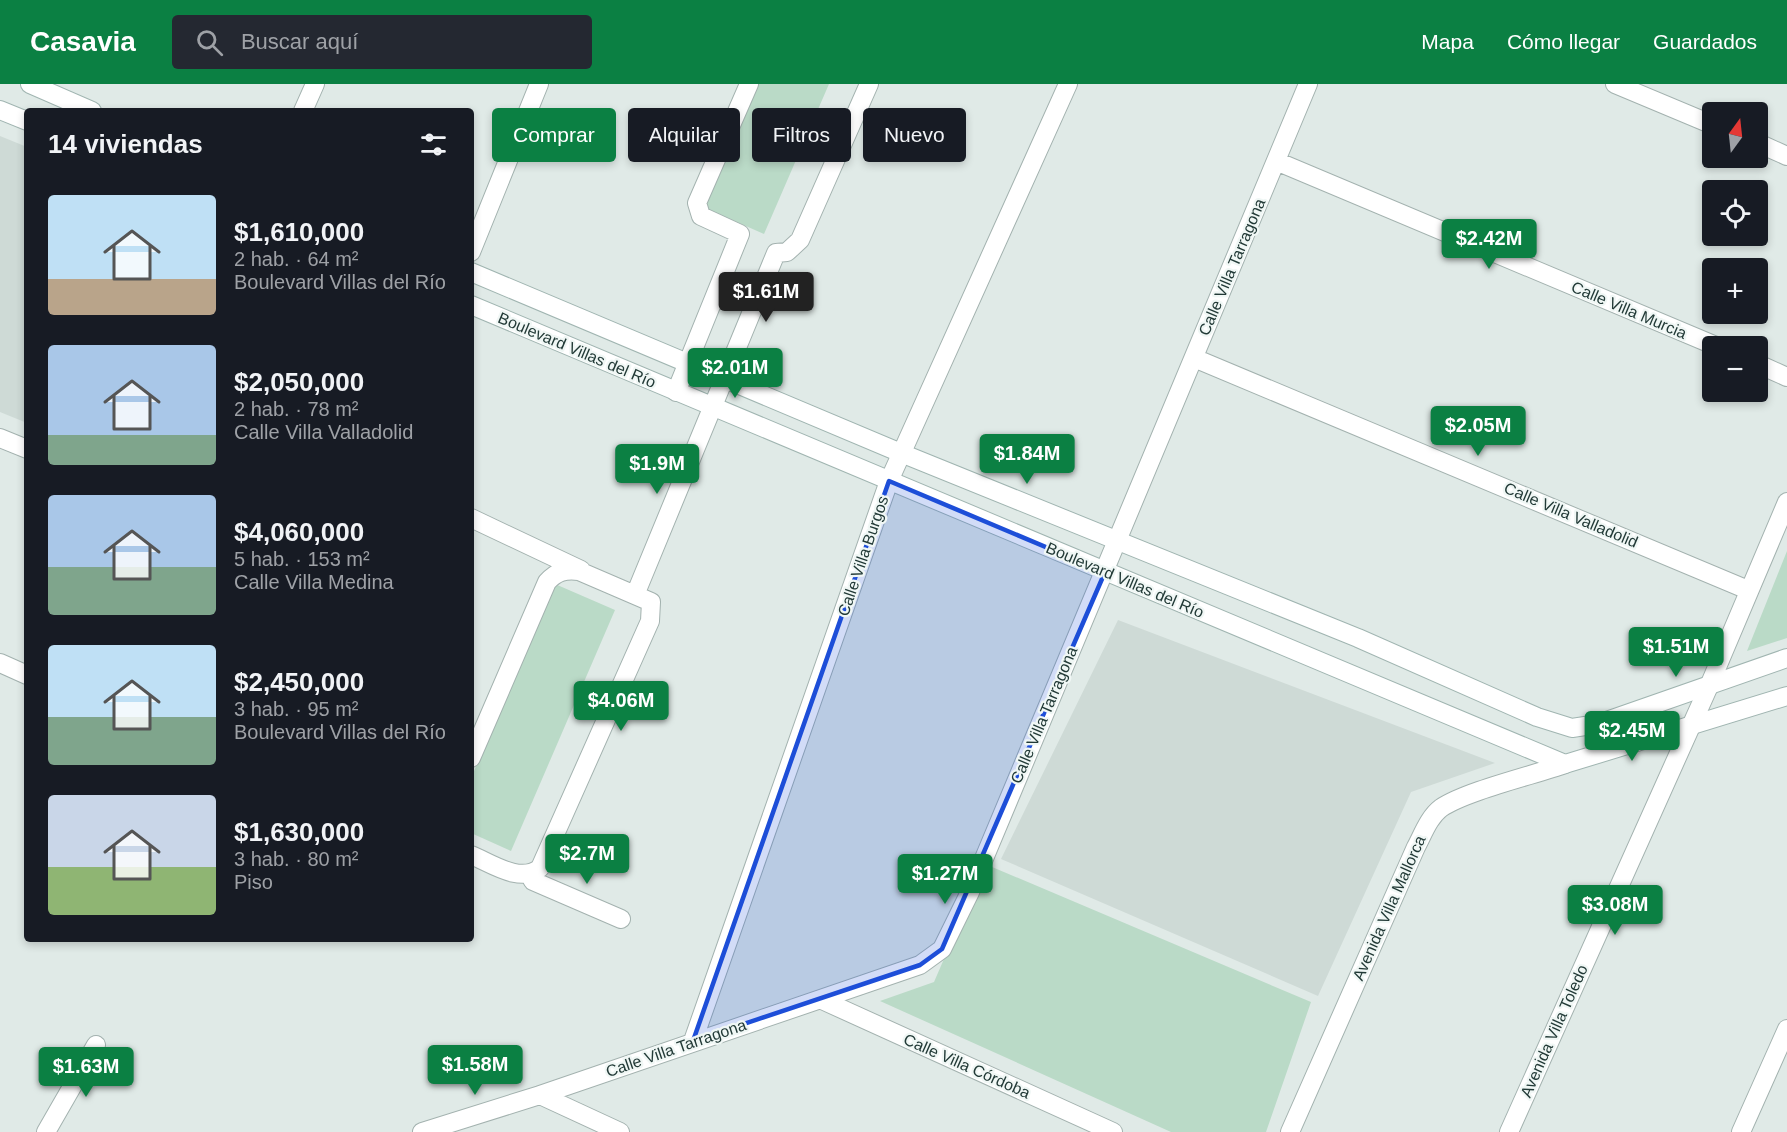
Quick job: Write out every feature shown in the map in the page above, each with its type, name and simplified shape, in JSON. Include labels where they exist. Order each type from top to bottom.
[{"type":"street","points":[[30,84],[85,108]]},
{"type":"street","points":[[304,108],[315,84]]},
{"type":"street","points":[[474,245],[540,84]]},
{"type":"street","points":[[676,392],[740,234],[701,216],[698,203],[749,84]]},
{"type":"street","points":[[635,595],[713,409],[722,378],[776,253],[787,252],[800,240],[869,84]]},
{"type":"street","name":"Calle Villa Burgos","points":[[693,1041],[889,481],[1068,84]]},
{"type":"street","name":"Calle Villa Tarragona","points":[[422,1132],[540,1095],[693,1041],[822,1000],[920,965],[942,949],[970,892],[1308,84]]},
{"type":"street","points":[[1615,84],[1702,120]]},
{"type":"street","points":[[0,110],[24,120]]},
{"type":"street","points":[[1768,147],[1787,156]]},
{"type":"street","name":"Calle Villa Murcia","points":[[1276,161],[1702,340]]},
{"type":"street","name":"Boulevard Villas del Río","points":[[474,273],[901,453],[1358,638],[1537,717],[1572,728],[1598,724],[1787,658]]},
{"type":"street","name":"Boulevard Villas del Río","points":[[474,306],[713,409],[1565,764]]},
{"type":"street","name":"Calle Villa Valladolid","points":[[1194,358],[1748,590]]},
{"type":"street","points":[[1768,368],[1787,376]]},
{"type":"street","points":[[0,438],[24,448]]},
{"type":"street","name":"Avenida Villa Toledo","points":[[1509,1132],[1708,686],[1787,502]]},
{"type":"street","points":[[474,519],[651,602],[650,621],[540,868],[529,874],[519,874],[474,856]]},
{"type":"street","points":[[474,751],[547,582],[553,576],[566,570],[585,573]]},
{"type":"street","points":[[0,663],[24,674]]},
{"type":"street","points":[[1565,764],[1787,696]]},
{"type":"street","name":"Avenida Villa Mallorca","points":[[1290,1132],[1416,847],[1429,823],[1440,809],[1458,799],[1565,764]]},
{"type":"street","points":[[529,874],[533,881],[621,919]]},
{"type":"street","name":"Calle Villa Córdoba","points":[[822,1000],[1113,1132]]},
{"type":"street","points":[[1741,1132],[1787,1029]]},
{"type":"street","points":[[46,1132],[96,1045]]},
{"type":"street","points":[[540,1095],[621,1132]]},
{"type":"highlighted area","points":[[889,481],[1105,572],[942,949],[920,965],[693,1041]]},
{"type":"shaded area","points":[[0,136],[24,146],[24,422],[0,412]]},
{"type":"shaded area","points":[[1118,620],[1495,763],[1411,792],[1318,996],[1001,859]]},
{"type":"green space","points":[[751,84],[829,84],[819,108],[752,108],[752,162],[795,162],[764,234],[698,205],[717,162],[740,162],[740,109]]},
{"type":"green space","points":[[1787,551],[1787,638],[1747,651]]},
{"type":"green space","points":[[555,584],[615,610],[511,851],[474,834],[474,771]]},
{"type":"green space","points":[[985,864],[1311,1002],[1266,1132],[1171,1132],[880,1001],[934,982]]}]
